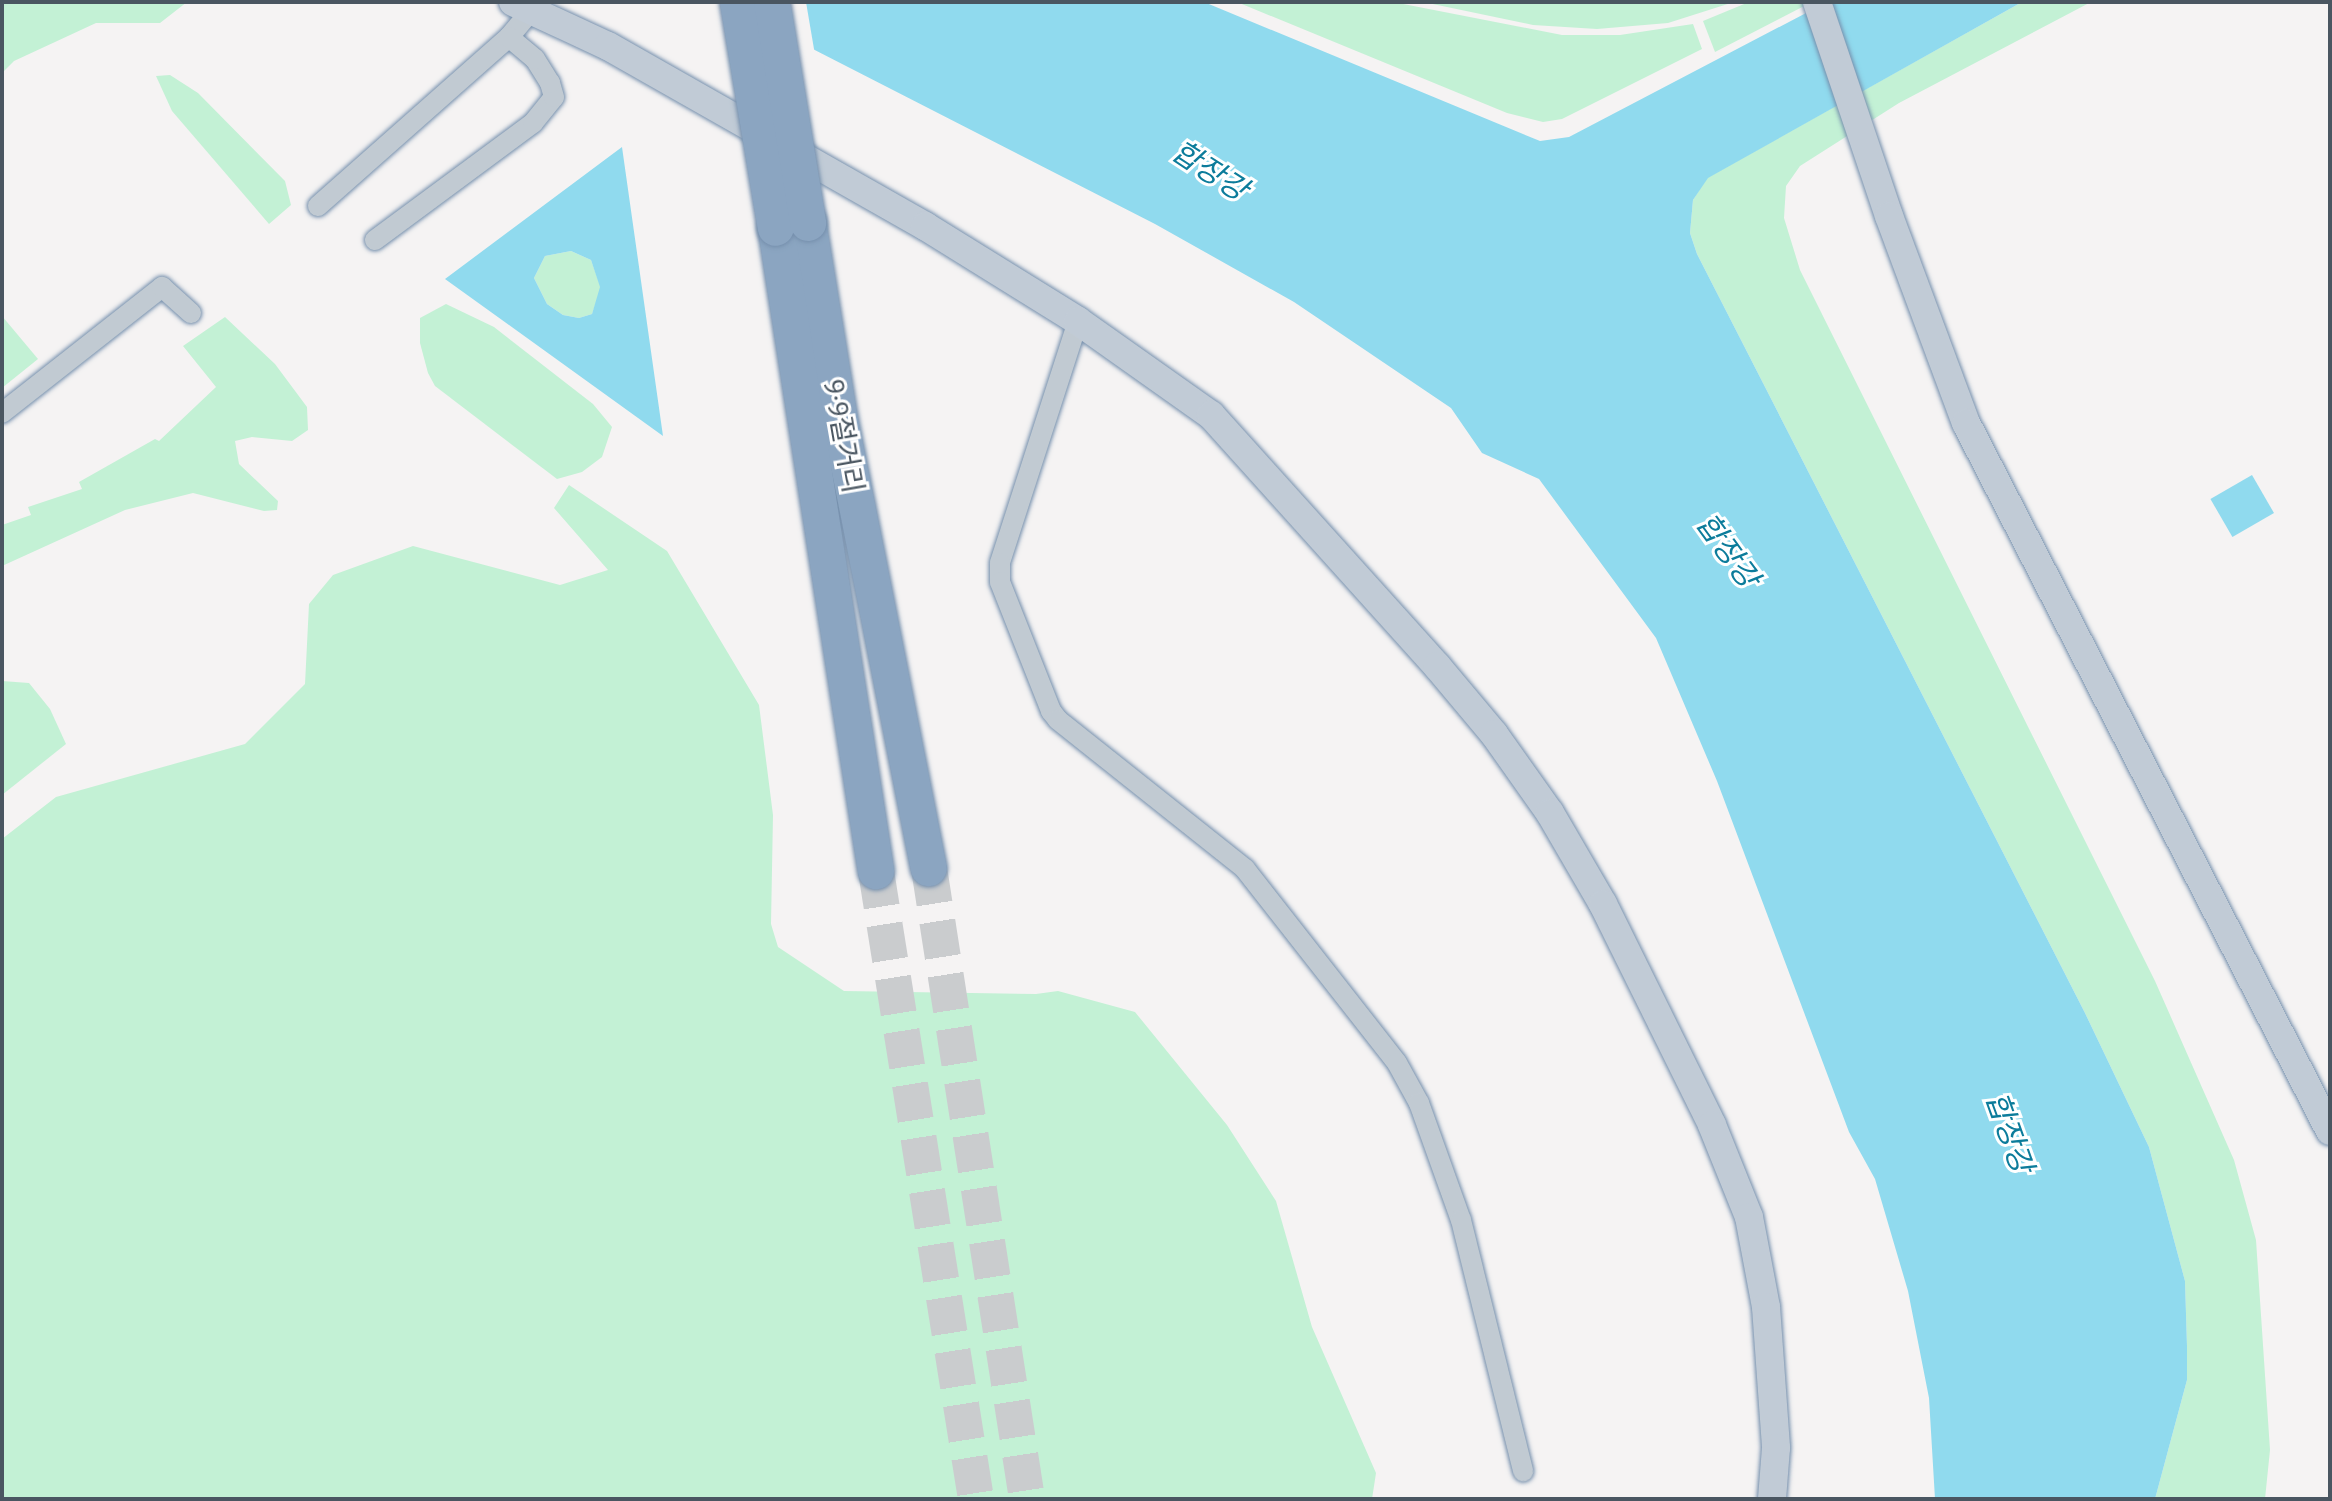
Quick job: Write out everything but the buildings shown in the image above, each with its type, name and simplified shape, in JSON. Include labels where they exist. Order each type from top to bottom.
[{"type":"highway","name":"9·9절거리","points":[[738,2],[839,415],[929,868]]},
{"type":"highway","name":"9·9절거리","points":[[772,2],[792,226],[876,871]]},
{"type":"street","points":[[1817,2],[1929,330],[1966,423],[2330,1131]]},
{"type":"street","points":[[318,206],[509,37],[521,7],[608,46],[925,226],[1078,321],[1211,415],[1437,666],[1494,734],[1550,813],[1603,904],[1679,1056],[1749,1217],[1766,1307],[1776,1448],[1772,1499]]},
{"type":"street","points":[[375,240],[533,123],[554,97],[550,83],[535,59],[509,37]]},
{"type":"street","points":[[2,413],[162,287],[191,313]]},
{"type":"street","points":[[1078,321],[1000,563],[1000,582],[1051,711],[1058,720],[1245,869],[1397,1063],[1423,1115],[1461,1220],[1523,1471]]},
{"type":"green space","points":[[2,2],[187,2],[160,23],[96,23],[14,61],[2,73]]},
{"type":"green space","points":[[1237,2],[1393,2],[1562,35],[1620,35],[1693,24],[1702,49],[1562,119],[1543,122],[1507,113]]},
{"type":"green space","points":[[1423,2],[1734,2],[1668,23],[1597,29],[1533,25]]},
{"type":"green space","points":[[1749,2],[1812,2],[1715,52],[1703,21]]},
{"type":"green space","points":[[2022,2],[2091,2],[1899,103],[1800,166],[1786,186],[1784,218],[1800,270],[2155,981],[2234,1160],[2256,1240],[2270,1450],[2265,1499],[2155,1499],[2187,1380],[2187,1346],[2185,1281],[2149,1147],[2085,1013],[1697,254],[1690,233],[1693,200],[1707,178]]},
{"type":"green space","points":[[170,75],[198,93],[285,181],[291,205],[269,224],[172,111],[156,76]]},
{"type":"green space","points":[[571,251],[591,260],[601,288],[592,314],[579,318],[563,315],[547,304],[534,278],[545,256]]},
{"type":"green space","points":[[446,304],[494,327],[593,404],[612,427],[602,457],[582,472],[557,479],[435,386],[420,343],[420,318]]},
{"type":"green space","points":[[2,316],[38,359],[2,388]]},
{"type":"green space","points":[[225,317],[275,364],[307,407],[308,430],[292,441],[252,437],[235,441],[239,464],[278,501],[277,510],[264,511],[193,493],[125,510],[2,566],[2,525],[31,515],[28,507],[82,489],[79,482],[155,439],[159,441],[216,387],[183,346]]},
{"type":"green space","points":[[569,485],[667,551],[759,705],[773,815],[771,924],[778,947],[844,991],[1036,994],[1058,991],[1135,1012],[1227,1125],[1276,1201],[1312,1327],[1376,1473],[1372,1499],[2,1499],[2,839],[56,797],[245,744],[305,684],[309,604],[333,575],[413,546],[560,585],[608,570],[554,508]]},
{"type":"green space","points":[[2,681],[29,683],[50,709],[66,744],[2,795]]},
{"type":"water","name":"합장강","points":[[721,2],[1204,2],[1540,141],[1569,137],[1827,2],[2022,2],[1708,178],[1693,200],[1690,233],[1697,254],[2085,1013],[2149,1147],[2185,1281],[2187,1346],[2187,1380],[2155,1499],[1935,1499],[1929,1398],[1908,1291],[1875,1179],[1849,1132],[1717,781],[1656,638],[1539,479],[1482,453],[1451,408],[1294,302],[1155,224]]},
{"type":"water","points":[[622,147],[663,436],[445,279]],"holes":[[[571,251],[591,260],[600,287],[592,314],[579,318],[563,315],[547,304],[534,278],[545,256]]]},
{"type":"water","points":[[2252,475],[2274,513],[2232,537],[2210,499]]},
{"type":"pier","points":[[717,2],[806,2],[815,55],[719,6]]},
{"type":"tunnel","points":[[929,868],[1027,1499]]},
{"type":"tunnel","points":[[876,871],[976,1499]]}]
